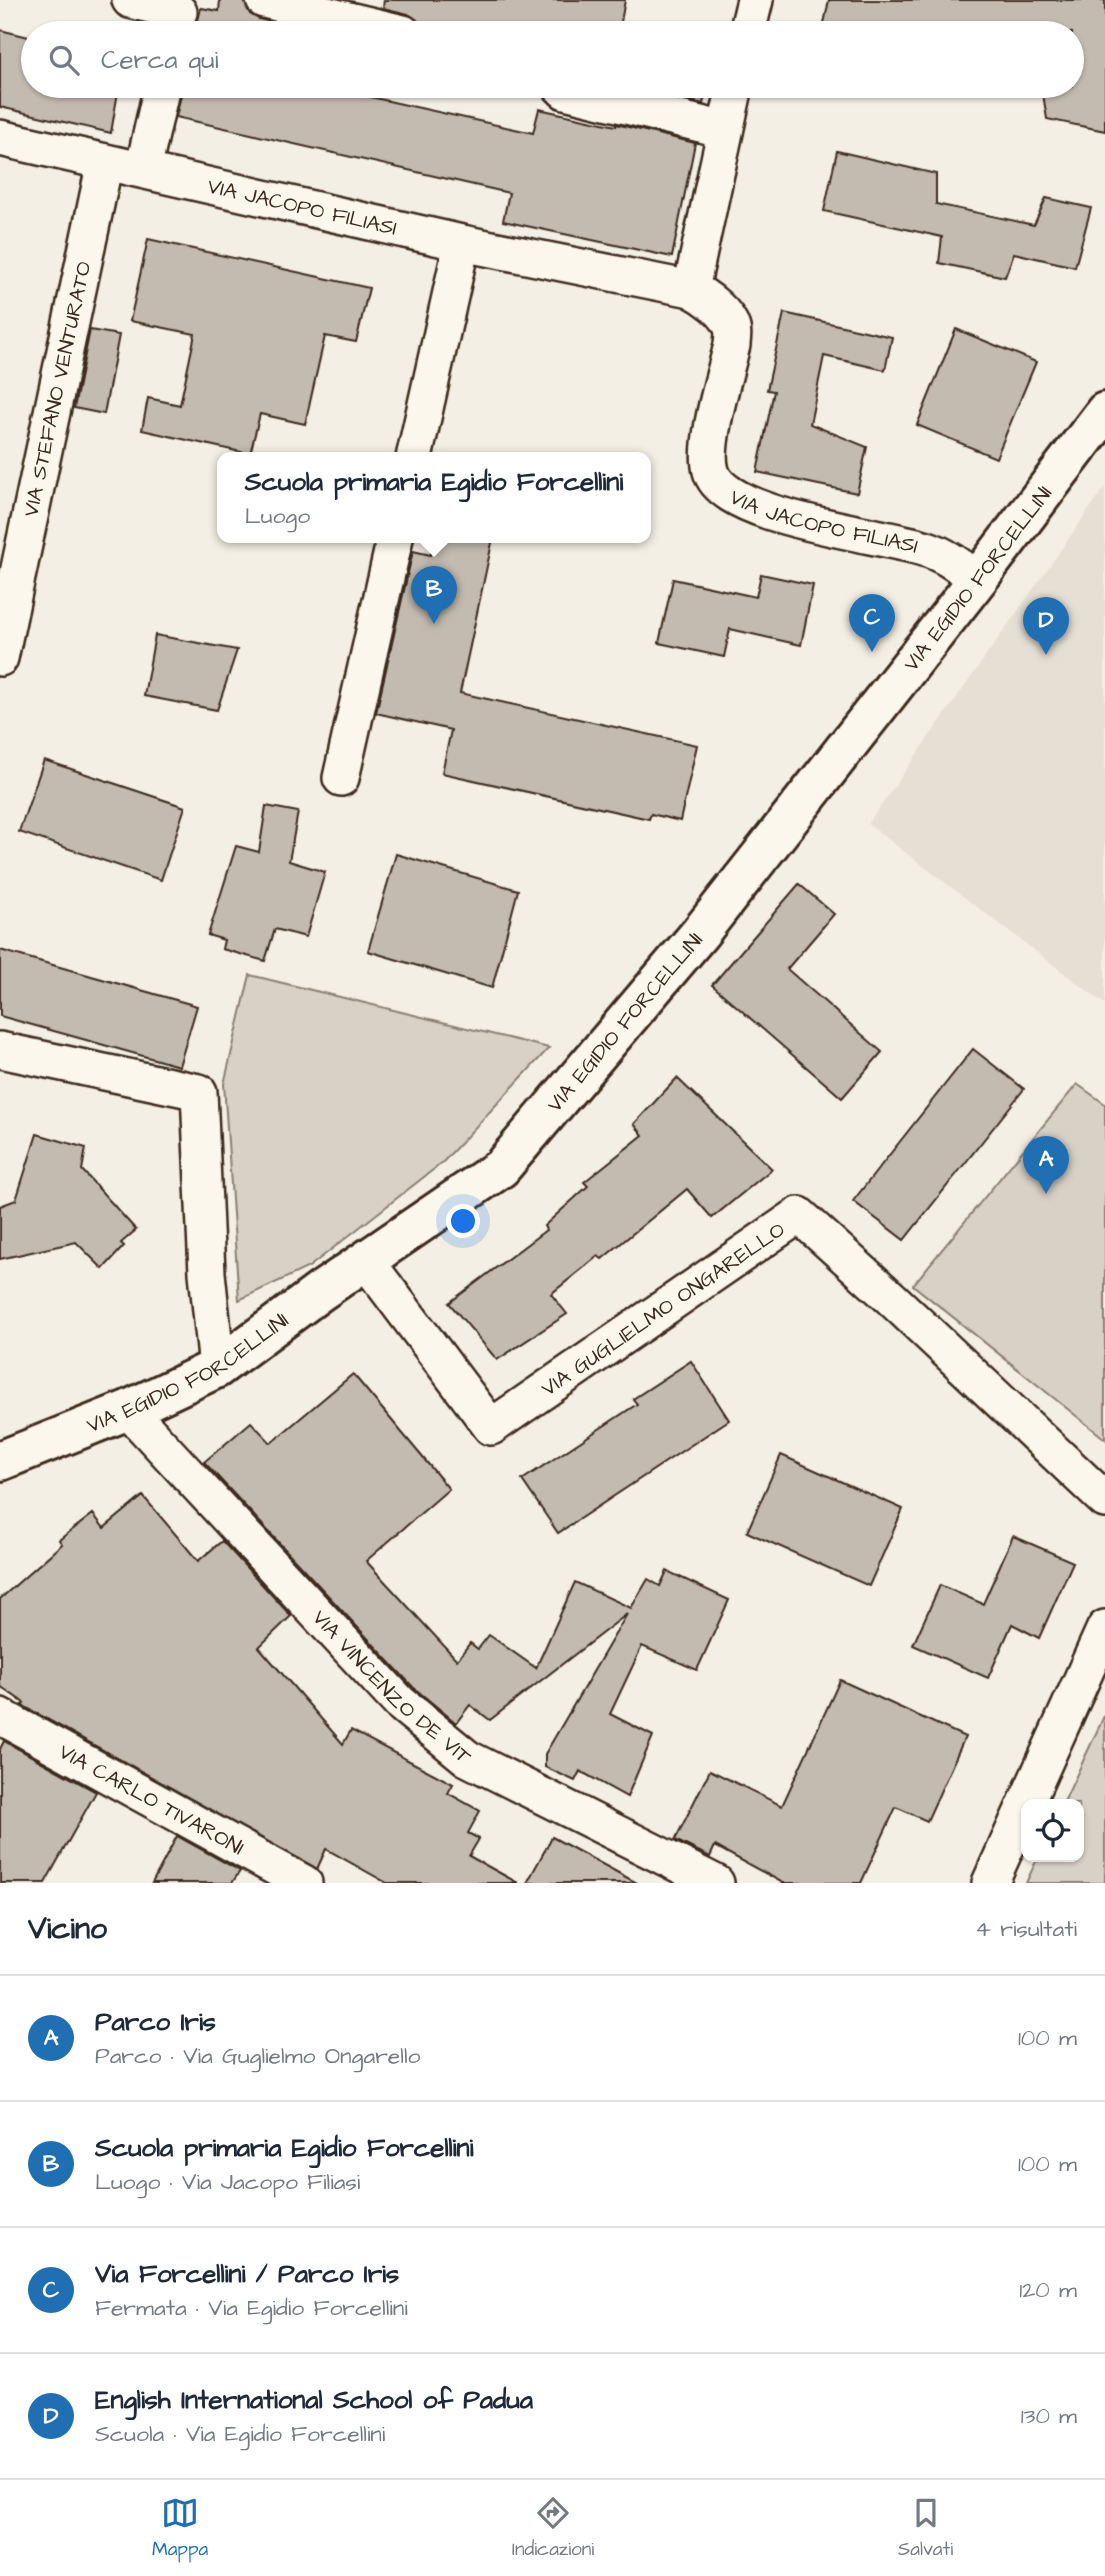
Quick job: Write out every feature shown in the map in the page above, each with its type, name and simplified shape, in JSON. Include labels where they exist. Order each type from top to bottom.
[{"type":"street","points":[[130,0],[178,15]]},
{"type":"street","points":[[264,0],[352,21]]},
{"type":"street","points":[[750,21],[755,0]]},
{"type":"street","points":[[143,170],[159,98]]},
{"type":"street","points":[[594,98],[725,130]]},
{"type":"street","points":[[691,289],[732,98]]},
{"type":"street","name":"VIA JACOPO FILIASI","points":[[0,138],[462,243],[691,289],[704,296],[721,312],[732,328],[732,345],[708,452],[711,474],[721,487],[743,502],[780,514],[927,549],[978,579]]},
{"type":"street","name":"VIA STEFANO VENTURATO","points":[[0,658],[105,162]]},
{"type":"street","points":[[415,452],[462,243]]},
{"type":"street","name":"VIA EGIDIO FORCELLINI","points":[[0,1461],[128,1410],[217,1368],[321,1291],[501,1168],[700,933],[978,579],[1105,412]]},
{"type":"street","points":[[341,778],[394,543]]},
{"type":"street","points":[[0,1050],[199,1092],[207,1273],[217,1368]]},
{"type":"street","name":"VIA GUGLIELMO ONGARELLO","points":[[367,1262],[491,1427],[799,1215],[1105,1500]]},
{"type":"street","name":"VIA VINCENZO DE VIT","points":[[128,1410],[399,1702],[467,1758],[716,1883]]},
{"type":"street","points":[[990,1883],[1105,1628]]},
{"type":"street","name":"VIA CARLO TIVARONI","points":[[0,1716],[304,1883]]},
{"type":"shaded area","points":[[1105,487],[1105,1004],[868,824]]},
{"type":"shaded area","points":[[250,975],[549,1048],[443,1162],[309,1267],[239,1300],[224,1084]]},
{"type":"shaded area","points":[[1077,1084],[1105,1104],[1105,1439],[913,1285]]},
{"type":"shaded area","points":[[1105,1714],[1105,1883],[1026,1883],[1036,1862],[1084,1862],[1084,1799],[1065,1799]]},
{"type":"building","points":[[220,0],[244,0],[250,14],[267,21],[198,21],[201,8],[219,11]]},
{"type":"building","points":[[384,0],[625,0],[621,21],[418,21],[408,14],[383,8]]},
{"type":"building","points":[[829,0],[1105,0],[1105,131],[1047,119],[1044,98],[1084,98],[1084,21],[825,21]]},
{"type":"building","points":[[0,30],[21,35],[21,98],[117,98],[111,133],[0,107]]},
{"type":"building","points":[[180,98],[375,98],[533,133],[539,109],[695,143],[672,257],[503,221],[509,193],[176,117]]},
{"type":"building","points":[[678,98],[704,98],[703,104]]},
{"type":"building","points":[[837,151],[936,174],[936,204],[1034,225],[1046,198],[1091,208],[1075,267],[1014,253],[1005,277],[939,263],[942,237],[824,211]]},
{"type":"building","points":[[148,239],[369,288],[356,342],[325,336],[305,424],[260,414],[250,452],[142,430],[148,398],[180,405],[195,334],[130,321]]},
{"type":"building","points":[[784,313],[892,337],[885,370],[824,356],[810,424],[867,447],[857,493],[757,472],[774,391],[767,390]]},
{"type":"building","points":[[956,329],[1036,362],[996,458],[917,425]]},
{"type":"building","points":[[90,330],[119,335],[104,414],[74,408]]},
{"type":"building","points":[[433,543],[492,543],[460,693],[697,745],[680,821],[651,814],[649,819],[442,773],[451,730],[376,713],[413,551],[431,555]]},
{"type":"building","points":[[761,574],[813,585],[801,645],[730,629],[724,657],[659,643],[673,579],[756,597]]},
{"type":"building","points":[[155,635],[237,650],[217,710],[144,696]]},
{"type":"building","points":[[44,760],[185,807],[161,880],[19,832]]},
{"type":"building","points":[[266,806],[298,812],[289,861],[325,872],[306,937],[275,929],[265,961],[222,949],[224,940],[208,935],[236,846],[259,852]]},
{"type":"building","points":[[396,854],[518,890],[492,988],[368,951]]},
{"type":"building","points":[[799,884],[834,914],[787,969],[882,1052],[842,1098],[712,985]]},
{"type":"building","points":[[0,950],[197,1006],[179,1066],[0,1016]]},
{"type":"building","points":[[973,1049],[1024,1089],[904,1240],[853,1201]]},
{"type":"building","points":[[677,1078],[772,1169],[712,1218],[687,1189],[602,1259],[598,1256],[551,1294],[567,1314],[497,1360],[449,1303],[546,1230],[544,1226],[588,1186],[584,1182],[643,1135],[634,1124]]},
{"type":"building","points":[[37,1134],[86,1148],[82,1170],[136,1230],[121,1243],[124,1246],[103,1269],[76,1242],[0,1259],[0,1206],[16,1200]]},
{"type":"building","points":[[691,1361],[729,1420],[558,1533],[522,1480],[637,1404],[633,1399]]},
{"type":"building","points":[[353,1374],[449,1489],[366,1561],[457,1660],[470,1643],[478,1649],[489,1635],[536,1668],[575,1582],[631,1608],[648,1579],[660,1586],[667,1571],[729,1600],[697,1670],[642,1646],[610,1714],[653,1736],[627,1797],[580,1771],[575,1781],[545,1767],[545,1754],[627,1614],[490,1720],[470,1705],[456,1723],[413,1687],[204,1462],[251,1422],[271,1443]]},
{"type":"building","points":[[781,1455],[903,1509],[869,1586],[747,1532]]},
{"type":"building","points":[[143,1496],[198,1561],[222,1541],[291,1616],[259,1647],[343,1744],[351,1730],[453,1784],[448,1793],[480,1811],[468,1833],[479,1839],[469,1856],[518,1883],[387,1883],[326,1849],[317,1869],[22,1705],[24,1703],[0,1686],[0,1599],[62,1544],[59,1540],[93,1514],[104,1528]]},
{"type":"building","points":[[1013,1536],[1073,1562],[1039,1638],[1012,1624],[988,1678],[913,1645],[940,1585],[983,1604]]},
{"type":"building","points":[[840,1680],[965,1737],[927,1821],[896,1807],[861,1883],[783,1883],[715,1846],[710,1857],[675,1840],[710,1770],[782,1806]]},
{"type":"building","points":[[4,1741],[96,1792],[45,1883],[0,1883],[0,1749]]},
{"type":"building","points":[[177,1836],[240,1871],[232,1883],[152,1883]]},
{"type":"building","points":[[552,1837],[637,1883],[527,1883]]},
{"type":"place","name":"Scuola primaria Egidio Forcellini","points":[[434,624]]},
{"type":"place","name":"Via Forcellini / Parco Iris","points":[[872,652]]},
{"type":"place","name":"English International School of Padua","points":[[1046,655]]},
{"type":"place","name":"Parco Iris","points":[[1046,1194]]}]
